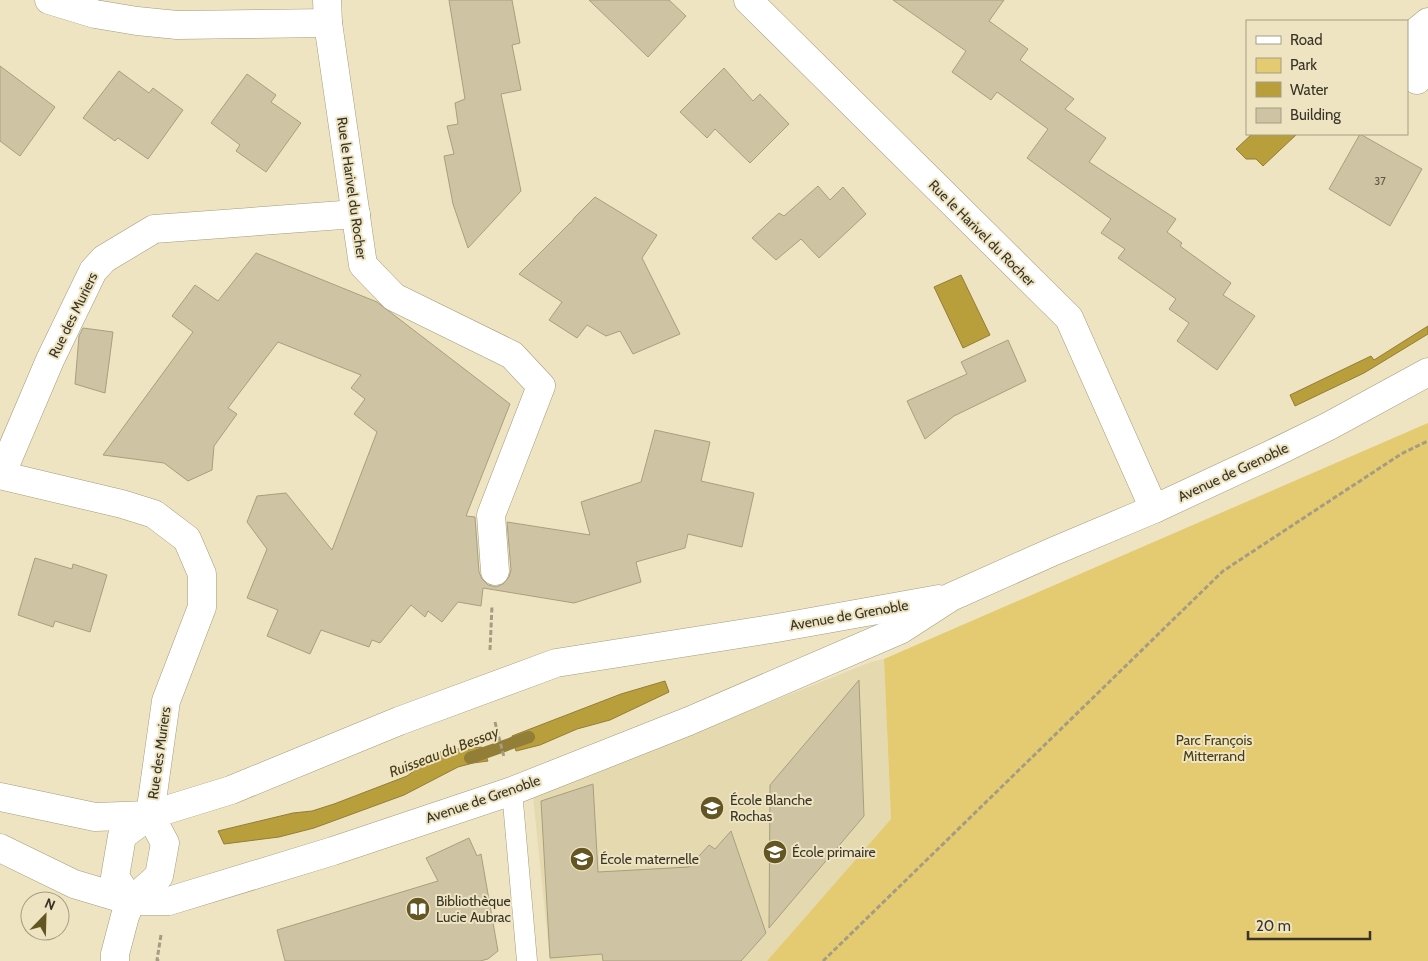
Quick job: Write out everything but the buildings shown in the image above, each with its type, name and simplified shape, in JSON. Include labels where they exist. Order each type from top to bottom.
[{"type":"street","points":[[50,0],[95,14],[176,25],[327,12]]},
{"type":"street","name":"Rue le Harivel du Rocher","points":[[748,0],[1069,318],[1154,509]]},
{"type":"street","name":"Rue le Harivel du Rocher","points":[[327,12],[363,265],[394,297],[512,355],[541,386],[491,515],[495,571]]},
{"type":"street","points":[[1417,80],[1417,31],[1428,22]]},
{"type":"street","name":"Rue des Muriers","points":[[150,815],[166,701],[202,607],[202,574],[187,539],[154,514],[122,504],[0,475],[50,360],[93,271],[104,259],[154,229],[356,214]]},
{"type":"street","name":"Avenue de Grenoble","points":[[0,848],[74,884],[131,901],[169,901],[178,899],[333,851],[512,791],[689,721],[900,630],[951,597],[1154,509],[1329,426],[1428,372]]},
{"type":"street","name":"Avenue de Grenoble","points":[[0,798],[96,817],[150,815],[231,790],[399,721],[556,664],[582,658],[777,628],[951,597]]},
{"type":"street","points":[[115,961],[115,954],[125,916],[131,901],[159,876],[165,843],[150,815],[122,836],[115,877],[131,901]]},
{"type":"lane","points":[[512,791],[527,961]]},
{"type":"path","points":[[823,961],[1223,571],[1401,454],[1428,441]]},
{"type":"path","points":[[495,571],[486,689],[512,791]]},
{"type":"shaded area","name":"École Blanche Rochas","points":[[884,659],[891,819],[767,961],[550,961],[533,797],[871,662]]},
{"type":"green space","name":"Parc François Mitterrand","points":[[1428,423],[1428,961],[767,961],[891,819],[884,659]]},
{"type":"water","points":[[1251,135],[1296,135],[1263,166],[1256,159],[1246,159],[1236,149]]},
{"type":"water","points":[[961,275],[990,335],[963,348],[934,287]]},
{"type":"water","points":[[1428,326],[1428,334],[1364,373],[1295,406],[1290,395],[1371,356],[1374,360]]},
{"type":"water","points":[[665,681],[669,692],[610,720],[577,729],[540,745],[516,751],[512,736],[621,694]]},
{"type":"water","points":[[482,747],[488,761],[458,767],[404,795],[314,828],[279,837],[224,844],[218,831],[293,813],[312,811],[334,804],[407,776],[443,750]]},
{"type":"waterway","name":"Ruisseau du Bessay","points":[[470,758],[529,737]]},
{"type":"place","name":"École Blanche Rochas","points":[[712,808]]},
{"type":"place","name":"École primaire","points":[[775,852]]},
{"type":"place","name":"École maternelle","points":[[582,859]]},
{"type":"place","name":"Bibliothèque Lucie Aubrac","points":[[418,909]]}]
